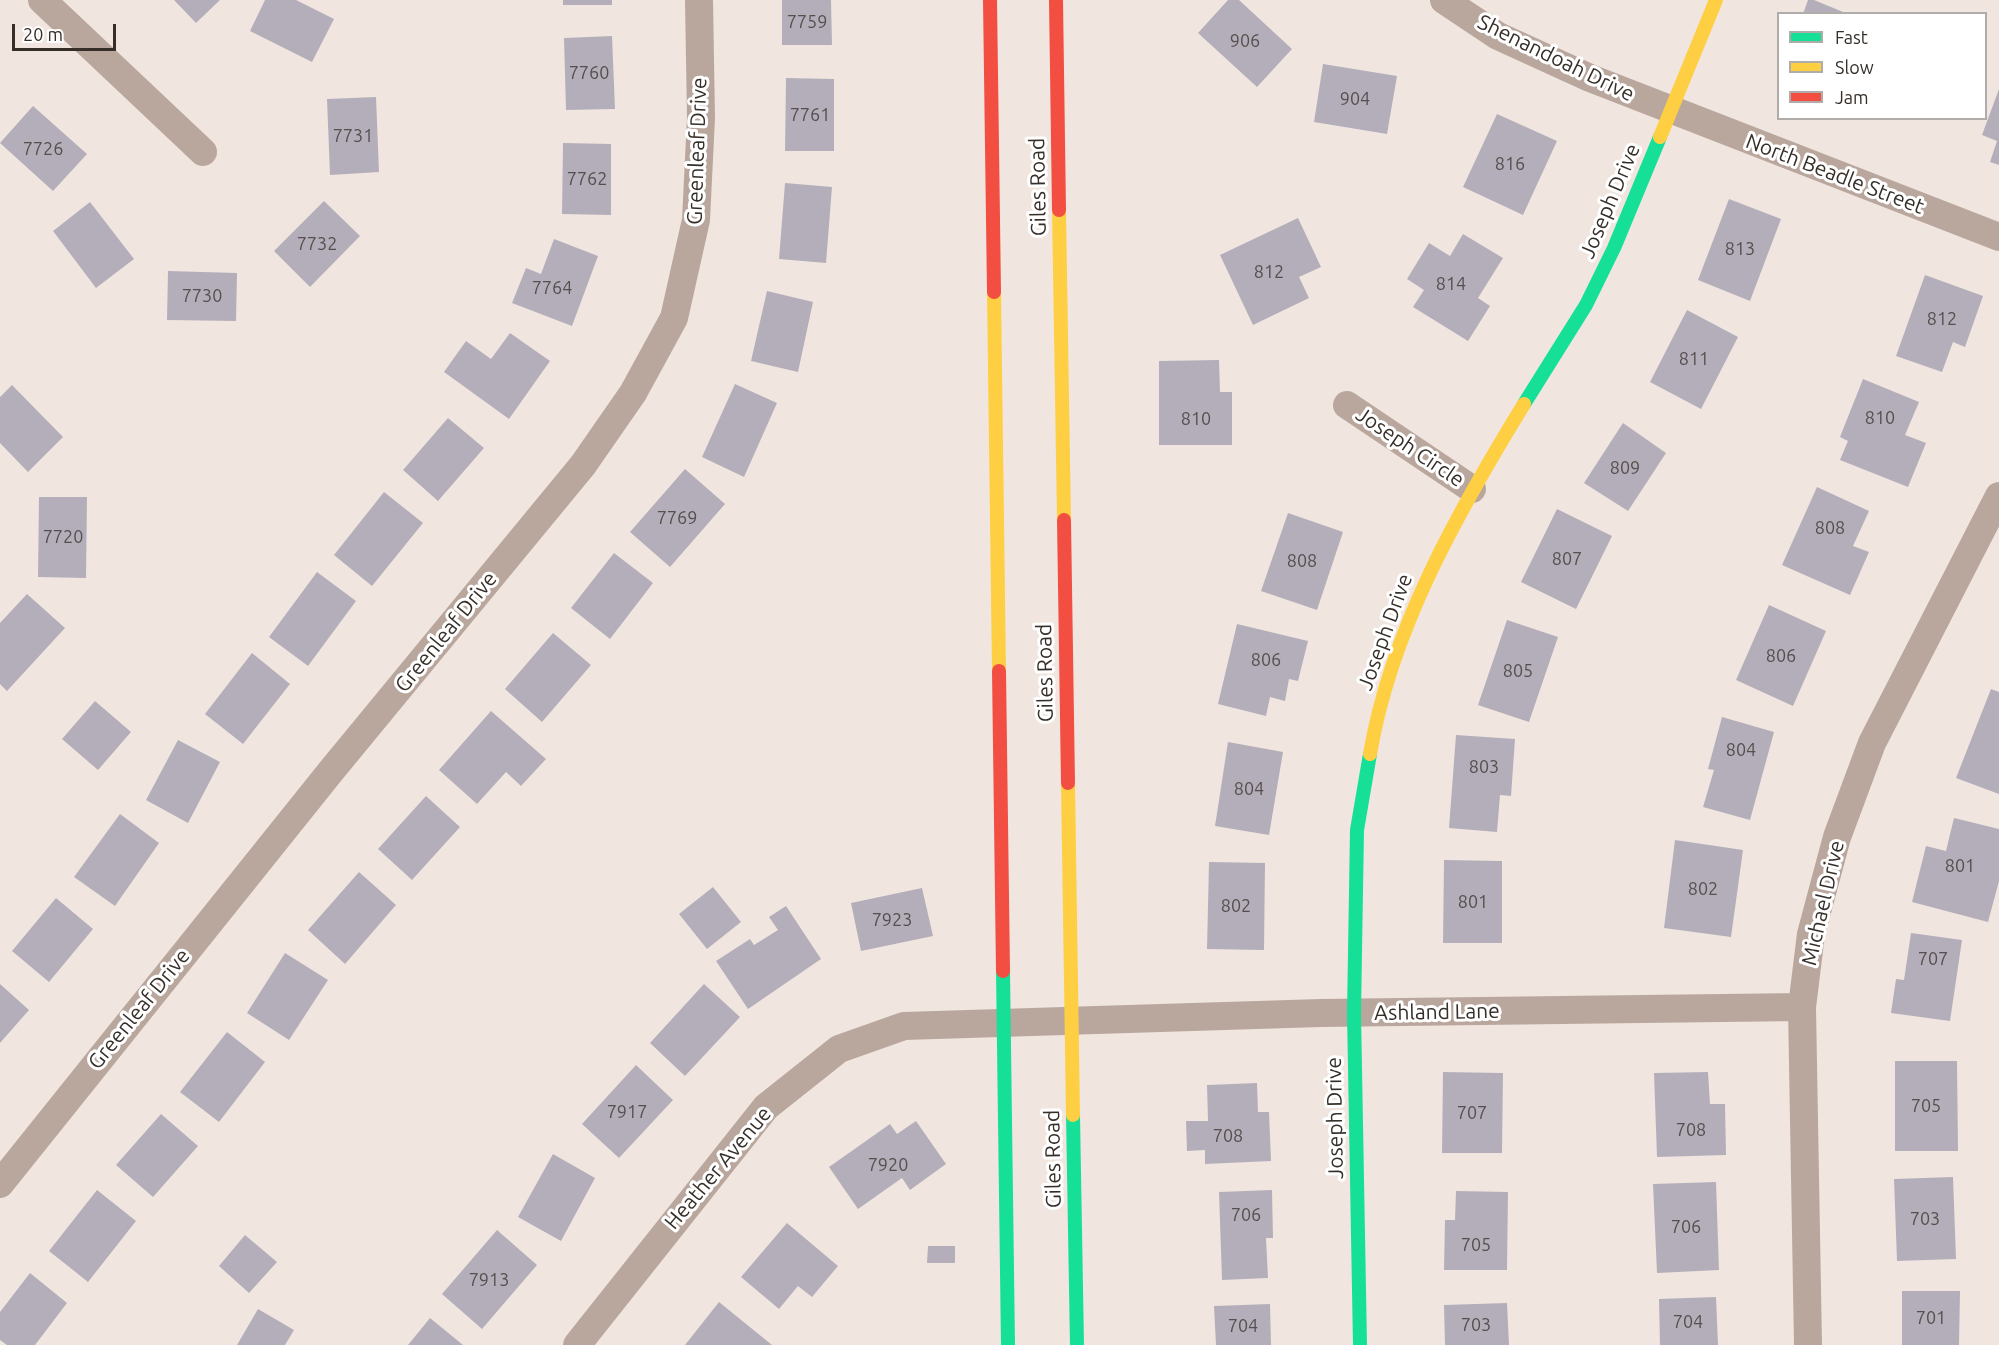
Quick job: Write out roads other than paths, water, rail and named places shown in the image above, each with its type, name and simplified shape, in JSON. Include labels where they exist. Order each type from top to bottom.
[{"type":"main road","points":[[990,0],[1008,1345]]},
{"type":"main road","name":"Giles Road","points":[[1056,0],[1077,1345]]},
{"type":"main road","name":"Joseph Drive","points":[[1360,1345],[1354,1013],[1357,830],[1376,719],[1420,593],[1472,489],[1586,305],[1614,248],[1716,0]]},
{"type":"street","points":[[42,0],[203,152]]},
{"type":"street","name":"Greenleaf Drive","points":[[0,1184],[331,771],[583,465],[633,393],[674,318],[696,220],[701,118],[699,0]]},
{"type":"street","name":"Shenandoah Drive","points":[[1444,0],[1498,36],[1590,78],[1671,111]]},
{"type":"street","name":"North Beadle Street","points":[[1671,111],[1999,237]]},
{"type":"street","name":"Joseph Circle","points":[[1347,405],[1472,489]]},
{"type":"street","name":"Michael Drive","points":[[1808,1345],[1802,1007],[1811,934],[1837,837],[1872,742],[1999,496]]},
{"type":"street","name":"Ashland Lane","points":[[1071,1021],[1354,1013],[1802,1007]]},
{"type":"street","name":"Heather Avenue","points":[[577,1345],[766,1107],[839,1049],[904,1026],[1071,1021]]}]
